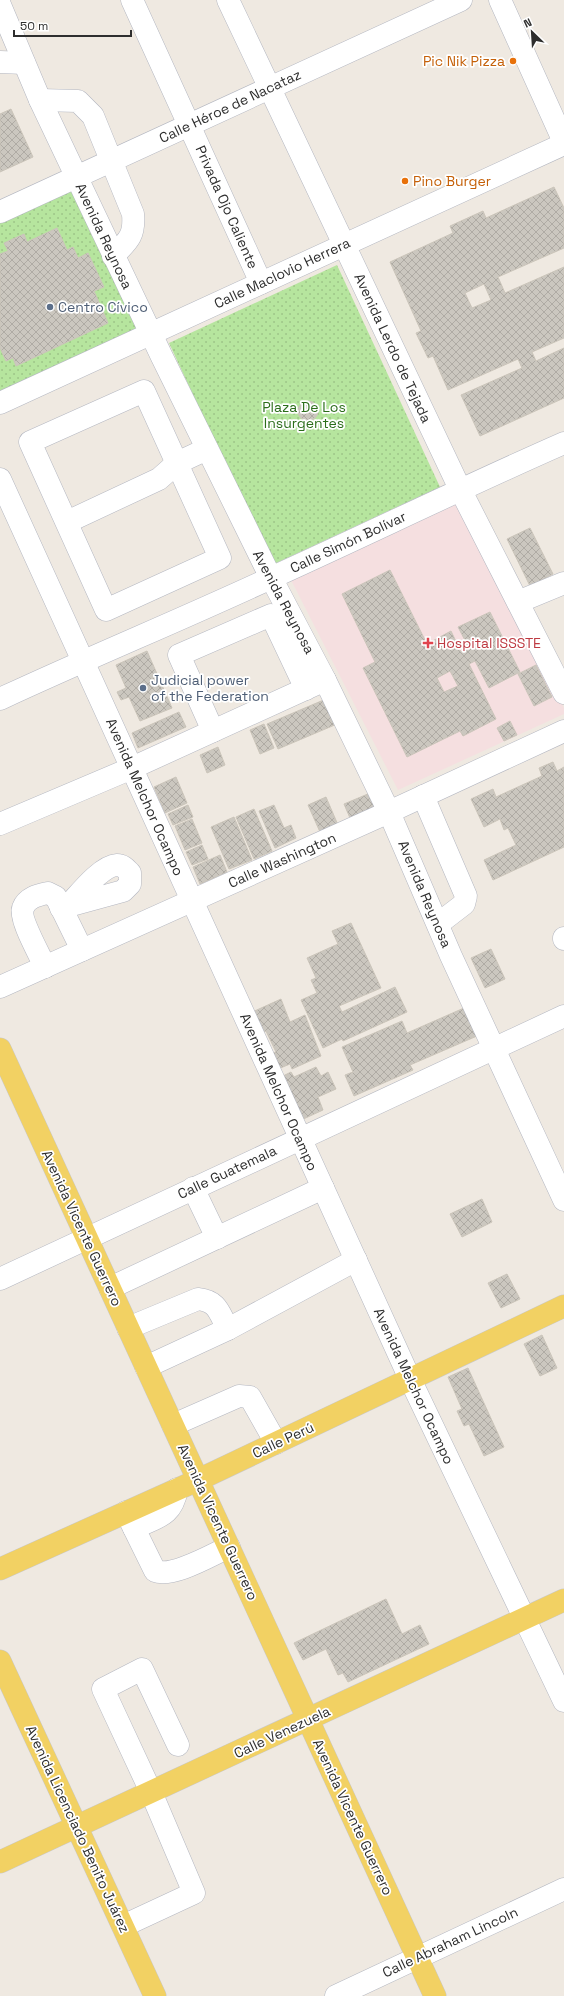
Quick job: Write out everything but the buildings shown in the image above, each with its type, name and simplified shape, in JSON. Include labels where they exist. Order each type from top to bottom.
[{"type":"main road","name":"Avenida Vicente Guerrero","points":[[0,1049],[435,1996]]},
{"type":"main road","name":"Calle Perú","points":[[0,1569],[130,1520],[176,1489],[198,1480],[564,1306]]},
{"type":"main road","name":"Calle Venezuela","points":[[0,1862],[564,1600]]},
{"type":"main road","name":"Avenida Licenciado Benito Juárez","points":[[0,1661],[155,1996]]},
{"type":"street","name":"Privada Ojo Caliente","points":[[132,0],[261,283]]},
{"type":"street","name":"Avenida Lerdo de Tejada","points":[[228,0],[271,87],[460,489],[564,693]]},
{"type":"street","name":"Calle Héroe de Nacataz","points":[[0,212],[461,0]]},
{"type":"street","points":[[500,0],[564,143]]},
{"type":"street","name":"Avenida Reynosa","points":[[0,5],[40,100],[150,334],[271,578],[326,680],[389,812],[438,924],[564,1200]]},
{"type":"street","points":[[0,62],[24,63]]},
{"type":"street","points":[[40,100],[78,101],[93,116],[133,214],[134,227],[130,239],[113,256]]},
{"type":"street","name":"Calle Maclovio Herrera","points":[[0,403],[564,143]]},
{"type":"street","points":[[144,391],[179,470],[220,558],[106,610],[30,442],[144,391]]},
{"type":"street","name":"Calle Simón Bolívar","points":[[0,699],[82,661],[271,578],[460,489],[564,443]]},
{"type":"street","points":[[66,522],[210,456]]},
{"type":"street","name":"Avenida Melchor Ocampo","points":[[0,479],[410,1379],[564,1701]]},
{"type":"street","points":[[518,602],[564,583]]},
{"type":"street","points":[[213,731],[180,656],[269,615],[271,616],[306,689]]},
{"type":"street","points":[[0,824],[132,768],[326,680]]},
{"type":"street","name":"Calle Washington","points":[[0,987],[389,812],[564,731]]},
{"type":"street","points":[[423,796],[466,896],[464,904],[438,924]]},
{"type":"street","points":[[45,966],[24,921],[22,910],[26,903],[34,896],[48,893],[56,897],[65,906],[82,950]]},
{"type":"street","name":"Calle Guatemala","points":[[0,1279],[564,1016]]},
{"type":"street","points":[[193,1188],[217,1238]]},
{"type":"street","points":[[110,1288],[323,1188]]},
{"type":"street","points":[[146,1367],[228,1329],[356,1260]]},
{"type":"street","points":[[128,1328],[198,1299],[208,1300],[216,1306],[228,1329]]},
{"type":"street","points":[[173,1425],[239,1396],[250,1397],[276,1443]]},
{"type":"street","points":[[130,1520],[155,1571],[161,1573],[178,1570],[229,1547]]},
{"type":"street","points":[[123,1926],[194,1893],[151,1792],[103,1688],[142,1669],[178,1745]]},
{"type":"street","name":"Calle Abraham Lincoln","points":[[336,1996],[564,1889]]},
{"type":"shaded area","name":"Hospital ISSSTE","points":[[456,503],[466,509],[564,708],[564,714],[398,790],[290,578]]},
{"type":"green space","points":[[72,184],[141,329],[0,395],[0,218]]},
{"type":"green space","name":"Plaza De Los Insurgentes","points":[[337,265],[440,487],[272,565],[169,343]]},
{"type":"place","name":"Pic Nik Pizza","points":[[513,61]]},
{"type":"place","name":"Pino Burger","points":[[405,181]]},
{"type":"place","name":"Centro Cívico","points":[[50,307]]},
{"type":"place","name":"Hospital ISSSTE","points":[[428,643]]},
{"type":"place","name":"Judicial power of the Federation","points":[[143,688]]}]
